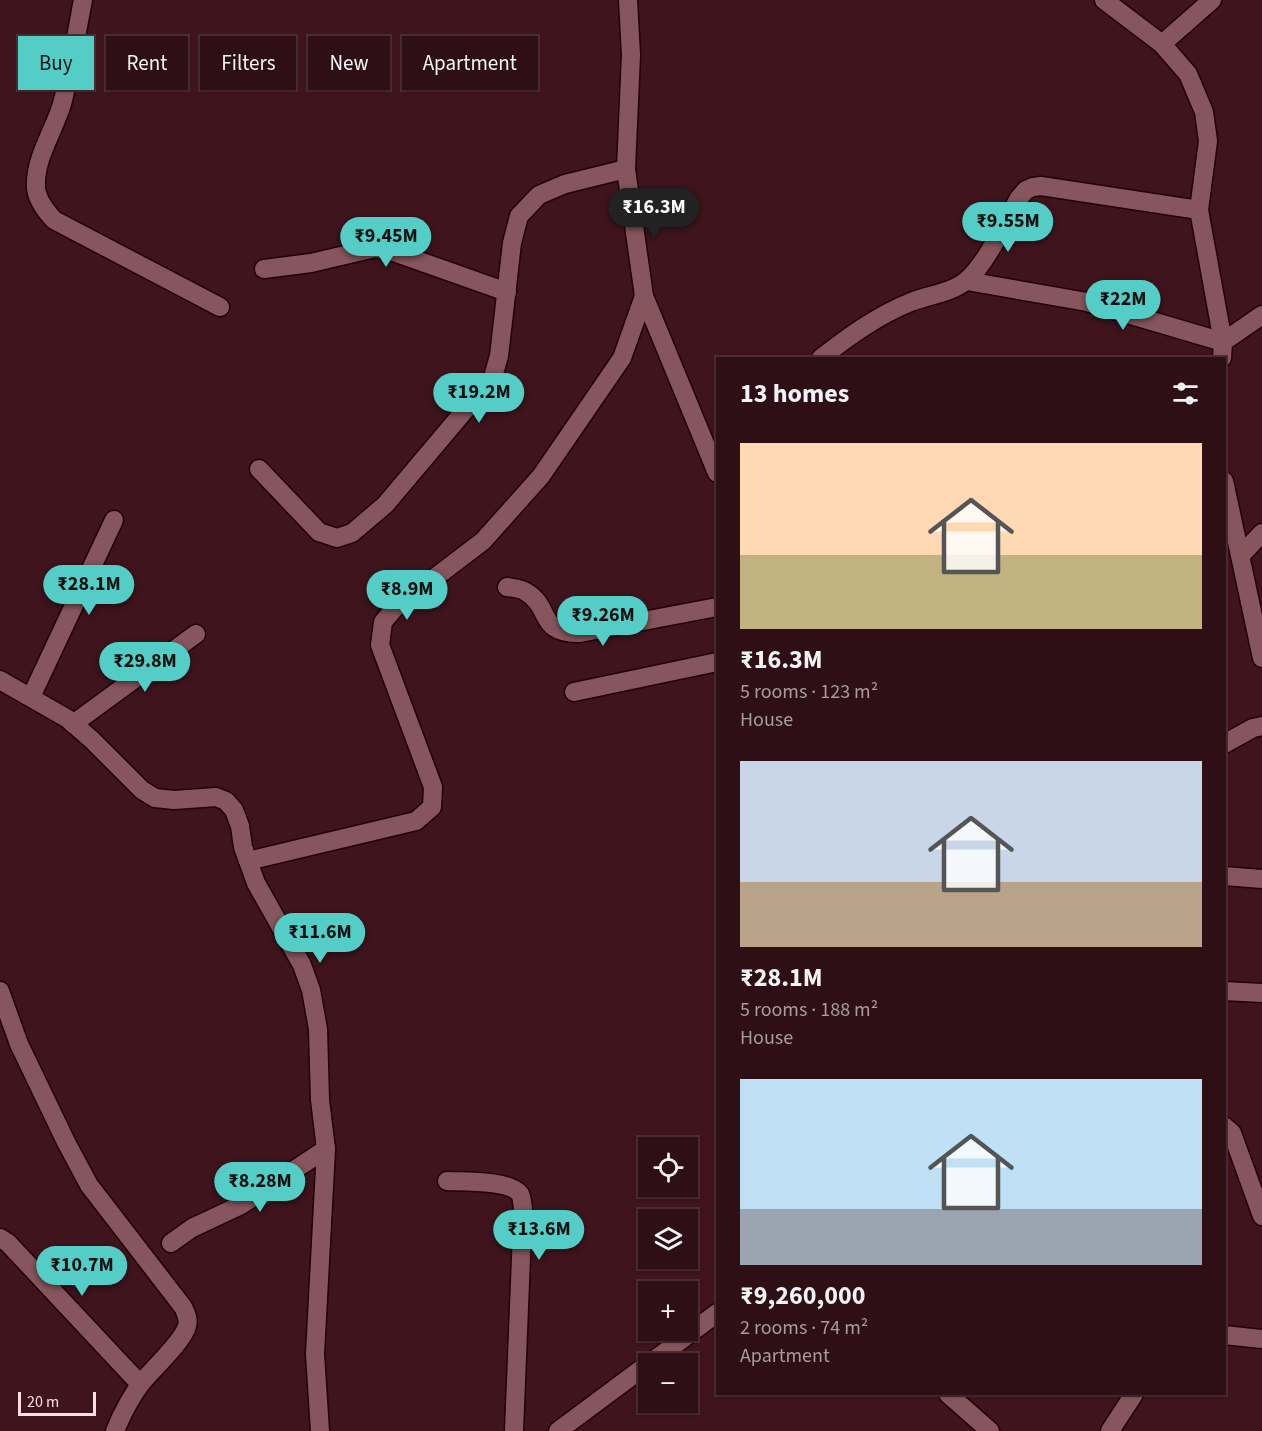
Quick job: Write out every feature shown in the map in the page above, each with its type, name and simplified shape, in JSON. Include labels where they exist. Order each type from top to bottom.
[{"type":"street","points":[[83,0],[62,103],[39,161],[36,189],[42,206],[54,220],[220,307]]},
{"type":"street","points":[[628,0],[631,55],[626,169],[644,296],[712,446],[716,468]]},
{"type":"street","points":[[1104,0],[1162,44],[1188,74],[1204,112],[1208,141],[1199,210],[1223,350]]},
{"type":"street","points":[[1162,44],[1212,0]]},
{"type":"street","points":[[260,469],[319,532],[338,538],[352,533],[386,505],[493,377],[499,356],[512,243],[519,216],[539,195],[565,184],[626,169]]},
{"type":"street","points":[[822,357],[853,332],[909,302],[954,288],[967,281],[980,264],[1019,198],[1033,186],[1199,210]]},
{"type":"street","points":[[264,269],[311,263],[375,248],[391,251],[507,292]]},
{"type":"street","points":[[967,281],[1087,302],[1223,350]]},
{"type":"street","points":[[248,861],[416,821],[432,807],[433,787],[380,645],[383,622],[394,608],[483,541],[542,476],[622,358],[644,296]]},
{"type":"street","points":[[1223,350],[1262,315]]},
{"type":"street","points":[[1226,490],[1262,658]]},
{"type":"street","points":[[31,697],[114,520]]},
{"type":"street","points":[[1241,555],[1262,533]]},
{"type":"street","points":[[507,587],[528,592],[554,628],[565,633],[580,633],[716,607]]},
{"type":"street","points":[[73,724],[196,633]]},
{"type":"street","points":[[574,692],[716,662]]},
{"type":"street","points":[[0,680],[73,724],[142,790],[156,798],[174,800],[216,797],[226,801],[234,810],[240,826],[243,847],[256,883],[302,964],[311,990],[318,1029],[326,1149],[315,1354],[320,1431]]},
{"type":"street","points":[[1226,743],[1259,724]]},
{"type":"street","points":[[1226,876],[1262,879]]},
{"type":"street","points":[[0,991],[19,1044],[89,1185],[187,1316],[187,1326],[180,1339],[140,1384],[115,1431]]},
{"type":"street","points":[[1226,991],[1262,993]]},
{"type":"street","points":[[1226,1128],[1232,1133],[1262,1216]]},
{"type":"street","points":[[171,1243],[192,1228],[241,1205],[326,1149]]},
{"type":"street","points":[[447,1181],[494,1184],[513,1188],[520,1195],[523,1208],[514,1431]]},
{"type":"street","points":[[0,1238],[140,1384]]},
{"type":"street","points":[[663,1353],[716,1314]]},
{"type":"street","points":[[1226,1335],[1262,1339]]},
{"type":"street","points":[[558,1431],[638,1371]]},
{"type":"street","points":[[949,1395],[990,1431]]},
{"type":"street","points":[[1110,1431],[1133,1395]]}]
